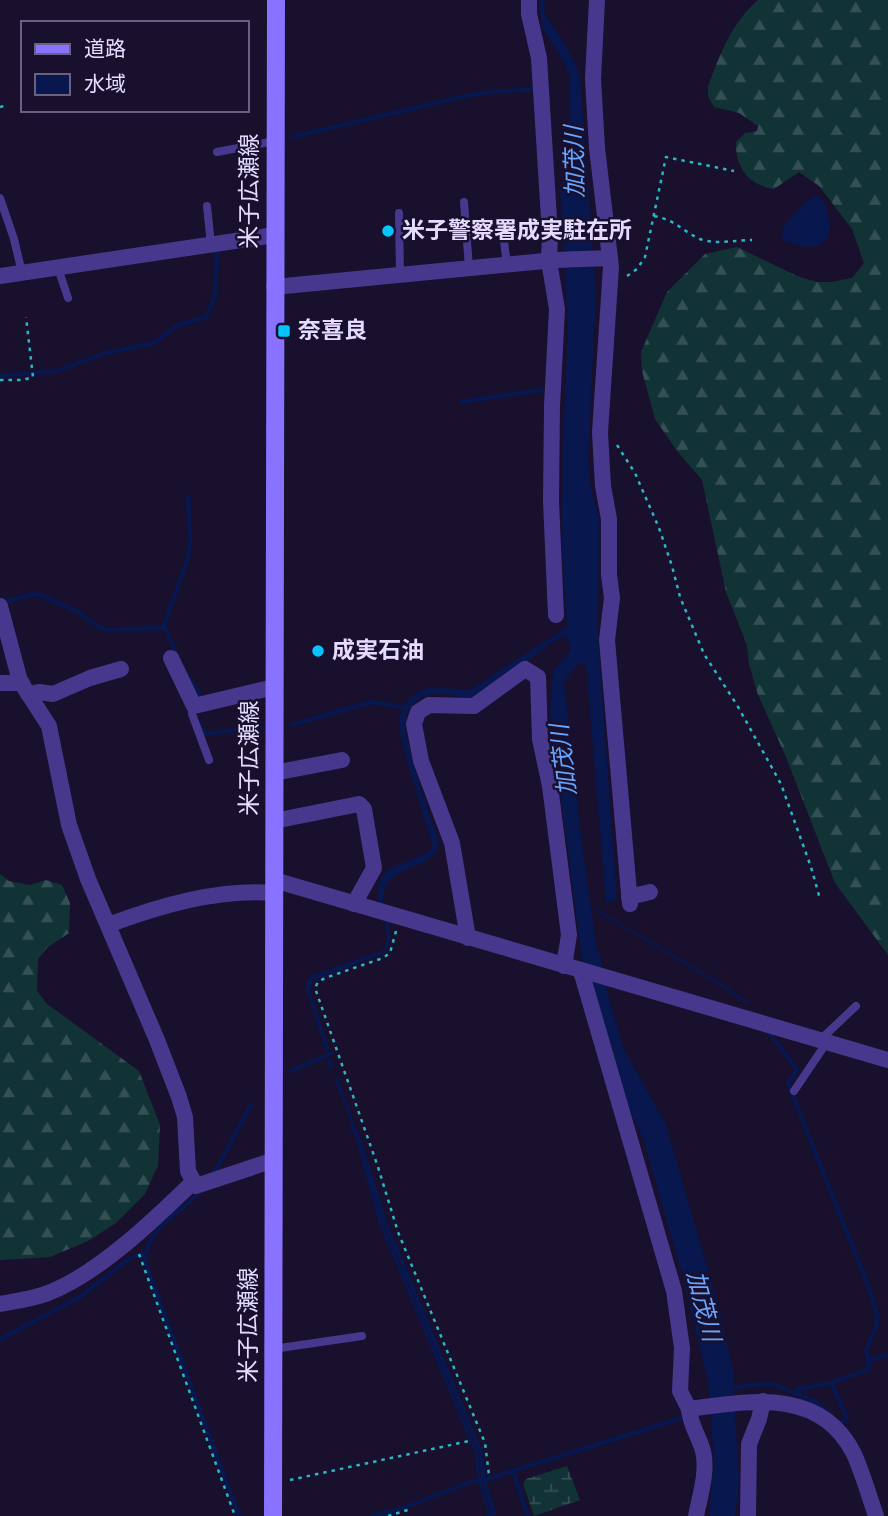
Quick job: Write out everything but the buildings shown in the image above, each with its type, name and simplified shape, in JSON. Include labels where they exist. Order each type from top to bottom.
[{"type":"main road","name":"米子広瀬線","points":[[273,1516],[276,0]]},
{"type":"street","points":[[528,0],[539,58],[557,309],[552,433],[556,615]]},
{"type":"street","points":[[597,0],[593,79],[597,148],[610,258],[600,437],[603,486],[609,519],[609,575],[612,598],[607,640],[629,901],[650,892]]},
{"type":"street","points":[[0,276],[275,236]]},
{"type":"street","points":[[274,287],[469,268],[610,258]]},
{"type":"street","points":[[0,609],[25,689],[49,726],[69,825],[157,1040],[185,1117],[188,1171],[196,1186],[274,1160]]},
{"type":"street","points":[[171,658],[194,706],[274,687]]},
{"type":"street","points":[[0,683],[53,694],[90,678],[121,669]]},
{"type":"street","points":[[468,938],[452,843],[421,761],[414,724],[418,712],[429,705],[474,705],[525,669],[538,677],[540,739],[550,786],[569,935],[564,966]]},
{"type":"street","points":[[274,773],[342,760]]},
{"type":"street","points":[[274,821],[359,804],[364,809],[374,868],[354,904]]},
{"type":"street","points":[[108,925],[159,908],[274,887],[354,904],[888,1060]]},
{"type":"street","points":[[581,971],[674,1291],[682,1348],[680,1391],[689,1409],[690,1423],[703,1451],[703,1483],[696,1516]]},
{"type":"street","points":[[0,1304],[45,1295],[79,1278],[193,1181]]},
{"type":"street","points":[[689,1409],[763,1401],[811,1410],[827,1421],[853,1452],[876,1516]]},
{"type":"street","points":[[748,1516],[749,1444],[763,1401]]},
{"type":"lane","points":[[217,152],[275,141]]},
{"type":"lane","points":[[0,198],[22,273]]},
{"type":"lane","points":[[464,202],[469,268]]},
{"type":"lane","points":[[207,206],[211,245]]},
{"type":"lane","points":[[399,213],[400,275]]},
{"type":"lane","points":[[503,233],[507,265]]},
{"type":"lane","points":[[58,267],[68,298]]},
{"type":"lane","points":[[194,706],[192,714],[209,760]]},
{"type":"lane","points":[[794,1091],[824,1041],[856,1006]]},
{"type":"lane","points":[[273,1349],[362,1336]]},
{"type":"path","points":[[610,288],[637,269],[645,257],[666,157],[734,171]]},
{"type":"path","points":[[653,216],[670,220],[700,239],[710,242],[752,240]]},
{"type":"path","points":[[0,380],[33,377],[26,317]]},
{"type":"path","points":[[600,437],[619,447],[635,473],[659,528],[680,597],[704,653],[737,705],[781,785],[820,900]]},
{"type":"path","points":[[388,914],[394,944],[390,953],[383,958],[325,978],[318,982],[315,989],[398,1232],[485,1443],[489,1475]]},
{"type":"path","points":[[142,1227],[137,1249],[235,1516]]},
{"type":"path","points":[[273,1483],[469,1441]]},
{"type":"path","points":[[388,1516],[411,1509]]},
{"type":"green space","points":[[758,0],[888,0],[888,955],[835,883],[786,757],[758,695],[749,664],[747,645],[726,592],[702,480],[677,451],[655,419],[642,371],[641,352],[667,292],[705,254],[737,247],[797,276],[817,282],[852,278],[864,263],[852,229],[819,186],[799,172],[774,189],[757,184],[745,174],[738,160],[736,142],[745,133],[757,131],[758,126],[739,113],[714,107],[708,96],[708,87],[727,40],[740,19]]},
{"type":"green space","points":[[0,874],[9,881],[30,885],[46,880],[62,885],[70,903],[69,933],[48,947],[38,959],[37,991],[47,1004],[139,1071],[160,1125],[158,1165],[145,1194],[116,1223],[88,1241],[50,1257],[0,1260]]},
{"type":"green space","points":[[567,1466],[580,1500],[534,1516],[523,1484],[526,1479]]},
{"type":"water","name":"加茂川","points":[[539,0],[545,0],[544,11],[547,18],[567,47],[580,74],[596,294],[588,461],[599,520],[598,637],[617,900],[606,903],[586,665],[582,663],[578,664],[564,682],[581,836],[597,950],[610,1003],[623,1047],[666,1125],[719,1308],[733,1370],[739,1485],[735,1516],[709,1516],[714,1460],[708,1382],[682,1274],[643,1138],[621,1093],[582,960],[550,712],[553,671],[571,650],[565,636],[480,695],[429,695],[422,697],[412,706],[406,718],[408,744],[439,843],[436,852],[423,863],[398,874],[386,886],[384,904],[390,938],[383,954],[312,981],[310,991],[330,1050],[326,1052],[306,990],[307,980],[314,974],[381,951],[387,936],[378,898],[381,878],[391,869],[421,856],[433,847],[400,731],[400,717],[406,702],[420,690],[429,688],[471,689],[567,627],[562,547],[568,330],[560,187],[566,175],[568,159],[570,78],[542,27]]},
{"type":"water","points":[[815,196],[822,199],[828,212],[829,233],[826,240],[815,246],[807,246],[783,240],[781,232],[788,222],[800,207]]},
{"type":"water","points":[[595,908],[750,1003],[748,1005],[594,910]]},
{"type":"water","points":[[337,1076],[354,1122],[382,1222],[478,1453],[481,1483],[492,1516],[489,1516],[478,1483],[475,1454],[378,1221],[351,1122],[334,1078]]},
{"type":"waterway","points":[[292,137],[466,96],[538,89]]},
{"type":"waterway","points":[[0,376],[57,371],[106,353],[154,343],[178,325],[206,317],[215,297],[217,249]]},
{"type":"waterway","points":[[461,402],[541,390]]},
{"type":"waterway","points":[[177,656],[164,625],[188,558],[188,496]]},
{"type":"waterway","points":[[8,601],[33,594],[41,595],[78,612],[107,630],[165,628]]},
{"type":"waterway","points":[[188,676],[200,695]]},
{"type":"waterway","points":[[291,725],[372,702],[406,708]]},
{"type":"waterway","points":[[199,722],[205,734],[262,727]]},
{"type":"waterway","points":[[769,1032],[797,1070],[788,1083],[869,1288],[877,1316],[877,1324],[866,1351],[869,1368],[831,1383],[798,1389],[800,1395]]},
{"type":"waterway","points":[[291,1071],[332,1053]]},
{"type":"waterway","points":[[330,1061],[331,1067]]},
{"type":"waterway","points":[[215,1172],[251,1104]]},
{"type":"waterway","points":[[352,1126],[385,1222],[481,1453],[484,1482],[494,1512],[487,1516]]},
{"type":"waterway","points":[[0,1339],[80,1297],[129,1259],[147,1252],[149,1243],[167,1220],[197,1195]]},
{"type":"waterway","points":[[142,1254],[239,1516]]},
{"type":"waterway","points":[[869,1360],[888,1355]]},
{"type":"waterway","points":[[729,1388],[770,1383],[814,1401],[828,1412]]},
{"type":"waterway","points":[[831,1383],[847,1418],[841,1423]]},
{"type":"waterway","points":[[372,1516],[406,1507],[473,1481],[484,1480],[685,1417]]},
{"type":"waterway","points":[[513,1471],[528,1516]]},
{"type":"place","name":"米子警察署成実駐在所","points":[[388,231]]},
{"type":"place","name":"奈喜良","points":[[284,331]]},
{"type":"place","name":"成実石油","points":[[318,651]]}]
